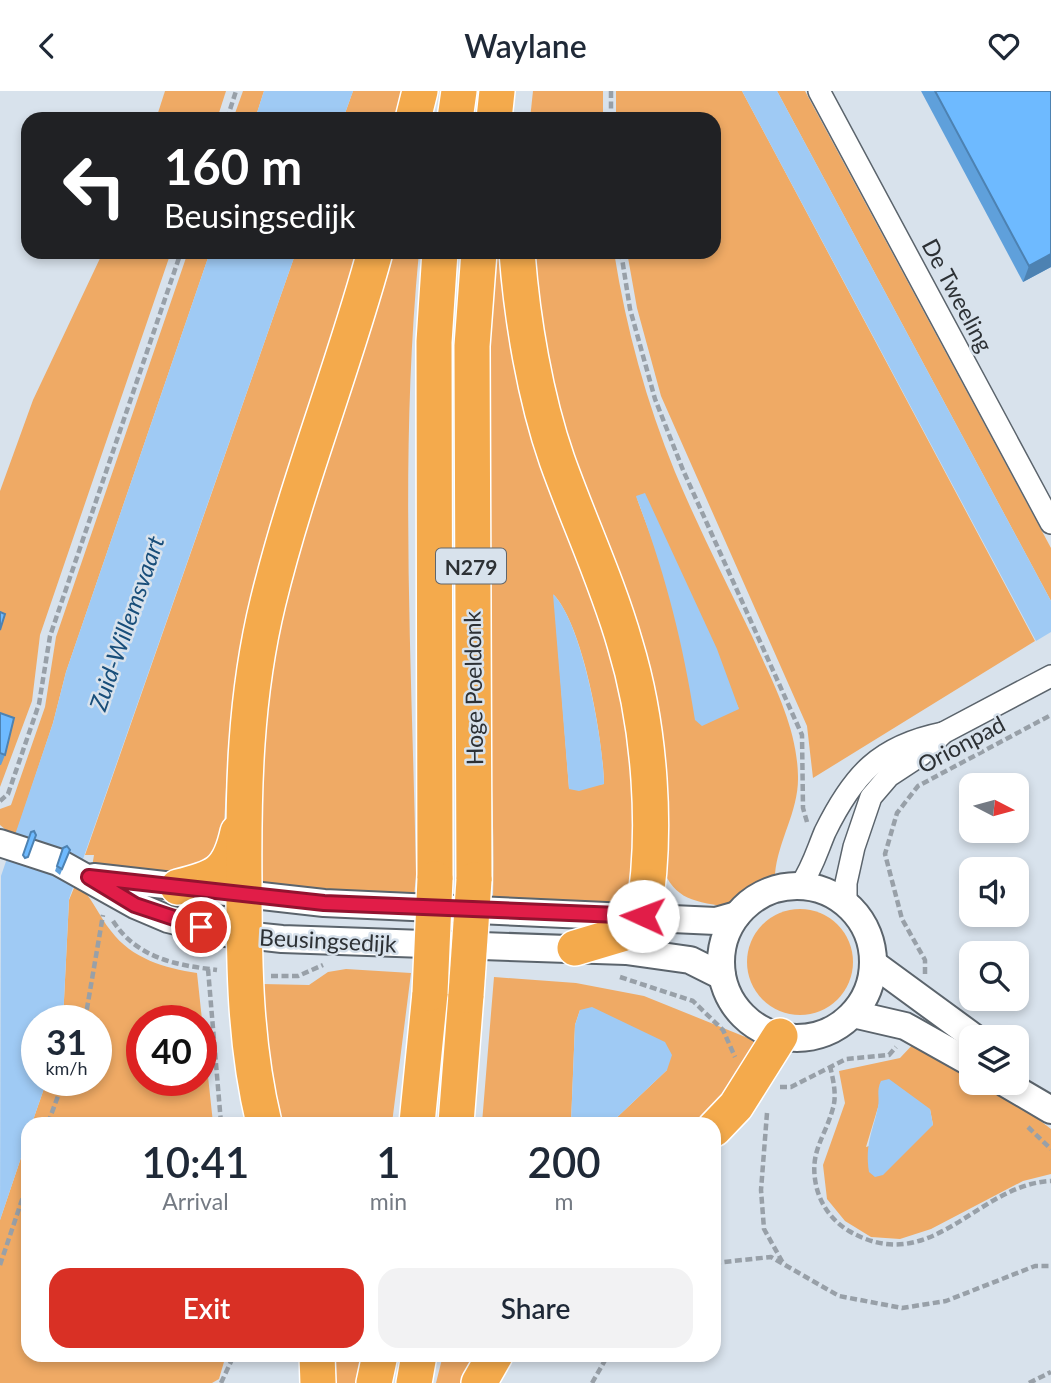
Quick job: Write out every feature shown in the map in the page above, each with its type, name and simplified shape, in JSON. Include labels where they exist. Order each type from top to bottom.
[{"type":"highway","points":[[415,112],[420,91]]},
{"type":"highway","points":[[456,112],[459,91]]},
{"type":"highway","points":[[495,112],[497,91]]},
{"type":"highway","points":[[518,112],[520,91]]},
{"type":"highway","points":[[263,1117],[249,1041],[243,935],[242,815],[245,748],[254,674],[268,603],[373,259]]},
{"type":"highway","name":"Hoge Poeldonk","points":[[418,1117],[430,993],[435,879],[434,342],[440,259]]},
{"type":"highway","name":"Hoge Poeldonk","points":[[456,1117],[474,880],[471,347],[478,259]]},
{"type":"highway","points":[[518,259],[530,347],[556,458],[613,605],[641,712],[647,773],[649,876],[643,916],[622,934],[600,943],[575,948]]},
{"type":"highway","points":[[178,887],[208,880],[228,864],[242,815]]},
{"type":"highway","points":[[721,1122],[736,1106],[779,1036]]},
{"type":"highway","points":[[317,1362],[318,1383]]},
{"type":"highway","points":[[374,1383],[378,1362]]},
{"type":"highway","points":[[414,1383],[418,1362]]},
{"type":"highway","points":[[479,1383],[491,1362]]},
{"type":"street","name":"De Tweeling","points":[[820,91],[1051,523]]},
{"type":"street","points":[[846,904],[846,883],[854,847],[871,797],[889,776],[920,755],[943,733],[1051,676]]},
{"type":"street","points":[[800,886],[810,871],[824,834],[850,785],[876,760],[913,739],[943,733]]},
{"type":"street","points":[[6,845],[89,877]]},
{"type":"street","name":"Beusingsedijk","points":[[89,877],[111,877],[244,896],[350,905],[716,921],[737,915]]},
{"type":"street","name":"Beusingsedijk","points":[[89,877],[135,905],[168,919],[243,935],[465,947],[575,948],[690,960],[722,976]]},
{"type":"street","points":[[800,886],[825,891],[846,904],[860,919],[869,937],[874,964],[865,997],[853,1014],[837,1027],[819,1035],[799,1038],[779,1036],[760,1028],[742,1015],[729,997],[722,976],[726,934],[737,915],[754,899],[776,889],[800,886]]},
{"type":"street","points":[[874,964],[959,1026]]},
{"type":"street","points":[[853,1014],[905,1026],[959,1056]]},
{"type":"street","points":[[1029,1087],[1051,1110]]},
{"type":"street","points":[[1025,1095],[1051,1110]]},
{"type":"path","points":[[229,112],[236,91]]},
{"type":"path","points":[[611,91],[611,112]]},
{"type":"path","points":[[0,801],[8,794],[39,704],[50,636],[179,259]]},
{"type":"path","points":[[622,259],[630,309],[655,400],[683,470],[802,735],[803,808],[807,822],[824,834]]},
{"type":"path","name":"Orionpad","points":[[854,847],[885,854],[897,813],[918,786],[1051,715]]},
{"type":"path","points":[[88,1005],[104,907]]},
{"type":"path","points":[[208,969],[220,1117]]},
{"type":"path","points":[[895,1050],[906,1054]]},
{"type":"path","points":[[830,1066],[834,1107],[817,1143],[816,1185],[830,1216],[856,1235],[884,1245],[908,1245],[934,1235],[1025,1186],[1051,1181]]},
{"type":"path","points":[[780,1096],[786,1088]]},
{"type":"path","points":[[50,1117],[58,1096]]},
{"type":"path","points":[[774,1104],[767,1111],[761,1190],[764,1229],[783,1263]]},
{"type":"path","points":[[1017,1119],[1051,1149]]},
{"type":"path","points":[[0,1265],[21,1203]]},
{"type":"path","points":[[721,1262],[771,1257],[838,1296],[902,1308],[946,1301],[1035,1266],[1051,1266]]},
{"type":"path","points":[[221,1383],[231,1362]]},
{"type":"path","points":[[592,1383],[604,1362]]},
{"type":"path","points":[[1029,1383],[1051,1372]]},
{"type":"shaded area","points":[[165,91],[226,91],[219,112],[158,112]]},
{"type":"shaded area","points":[[243,91],[264,91],[257,112],[236,112]]},
{"type":"shaded area","points":[[353,91],[413,91],[406,112],[346,112]]},
{"type":"shaded area","points":[[533,91],[603,91],[603,112],[531,112]]},
{"type":"shaded area","points":[[616,91],[742,91],[1035,641],[813,778],[807,726],[661,396],[637,308],[628,259],[721,259],[721,112],[616,112]]},
{"type":"shaded area","points":[[777,91],[805,91],[1051,548],[1051,601]]},
{"type":"shaded area","points":[[100,259],[169,259],[40,635],[32,701],[0,787],[0,491],[33,400]]},
{"type":"shaded area","points":[[186,259],[208,259],[66,672],[53,723],[15,837],[0,825],[0,809],[11,805],[45,707],[56,637]]},
{"type":"shaded area","points":[[294,259],[359,259],[237,673],[228,748],[223,846],[186,878],[92,867],[94,855],[85,855]]},
{"type":"shaded area","points":[[391,259],[418,259],[413,329],[408,485],[416,874],[414,898],[252,887],[270,676],[284,608],[312,507]]},
{"type":"shaded area","points":[[495,259],[511,259],[633,714],[634,907],[493,898],[487,523],[488,415]],"holes":[[[554,595],[574,632],[583,657],[596,713],[604,784],[569,788]]]},
{"type":"shaded area","points":[[527,259],[615,259],[638,364],[655,418],[693,513],[775,687],[797,757],[795,801],[775,874],[727,907],[692,899],[676,890],[658,859],[565,455]],"holes":[[[636,496],[739,709],[683,644],[665,574]]]},
{"type":"shaded area","points":[[76,883],[119,941],[129,949],[161,965],[197,973],[200,1005],[126,1005],[126,1096],[210,1096],[212,1117],[34,1117],[41,1096],[112,1096],[112,1005],[64,1005],[69,900]]},
{"type":"shaded area","points":[[800,909],[820,913],[837,925],[849,942],[853,962],[849,982],[837,999],[820,1011],[800,1015],[780,1011],[763,999],[751,982],[747,962],[751,942],[763,925],[780,913]]},
{"type":"shaded area","points":[[346,969],[411,973],[393,1117],[281,1117],[264,1041],[262,984],[309,985],[328,972]]},
{"type":"shaded area","points":[[494,977],[576,983],[644,996],[768,1046],[716,1117],[617,1117],[667,1070],[580,1010],[575,1025],[571,1117],[482,1117]]},
{"type":"shaded area","points":[[917,1040],[959,1064],[959,1095],[1007,1095],[1051,1129],[1051,1174],[1023,1181],[931,1229],[900,1239],[871,1237],[845,1221],[827,1199],[823,1165],[845,1103],[839,1071],[900,1058]],"holes":[[[879,1104],[930,1109],[933,1125],[866,1147]]]},
{"type":"shaded area","points":[[21,1158],[21,1362],[224,1362],[219,1379],[212,1383],[0,1383],[0,1220]]},
{"type":"shaded area","points":[[334,1362],[360,1362],[356,1383],[336,1383]]},
{"type":"shaded area","points":[[441,1362],[484,1362],[470,1383],[436,1383]]},
{"type":"water","points":[[264,91],[353,91],[346,112],[257,112]]},
{"type":"water","points":[[742,91],[777,91],[1051,601],[1051,632],[1036,641]]},
{"type":"water","name":"Zuid-Willemsvaart","points":[[208,259],[294,259],[69,899],[64,1005],[21,1005],[21,1096],[41,1096],[34,1117],[21,1117],[21,1158],[0,1220],[1,876],[53,723],[66,672]]},
{"type":"water","points":[[645,493],[717,649],[739,709],[702,726],[695,720],[672,606],[636,496]]},
{"type":"water","points":[[553,594],[564,609],[582,656],[600,741],[604,784],[579,791],[569,789]]},
{"type":"water","points":[[592,1007],[665,1042],[672,1055],[667,1070],[617,1117],[571,1117],[575,1025],[580,1010]]},
{"type":"water","points":[[889,1079],[930,1109],[933,1125],[883,1175],[875,1177],[869,1172],[869,1146],[878,1107],[878,1091],[881,1081]]},
{"type":"building","points":[[935,91],[1051,91],[1051,254],[1029,266]]},
{"type":"building","points":[[0,612],[5,614],[0,630]]},
{"type":"building","points":[[0,713],[14,718],[5,755],[0,753]]},
{"type":"building","points":[[34,831],[36,835],[28,857],[25,858],[23,855],[31,832]]},
{"type":"building","points":[[67,846],[70,850],[62,869],[57,866],[63,848]]},
{"type":"route","points":[[201,927],[168,919],[135,905],[89,877],[111,877],[244,896],[324,903],[643,916]]}]
